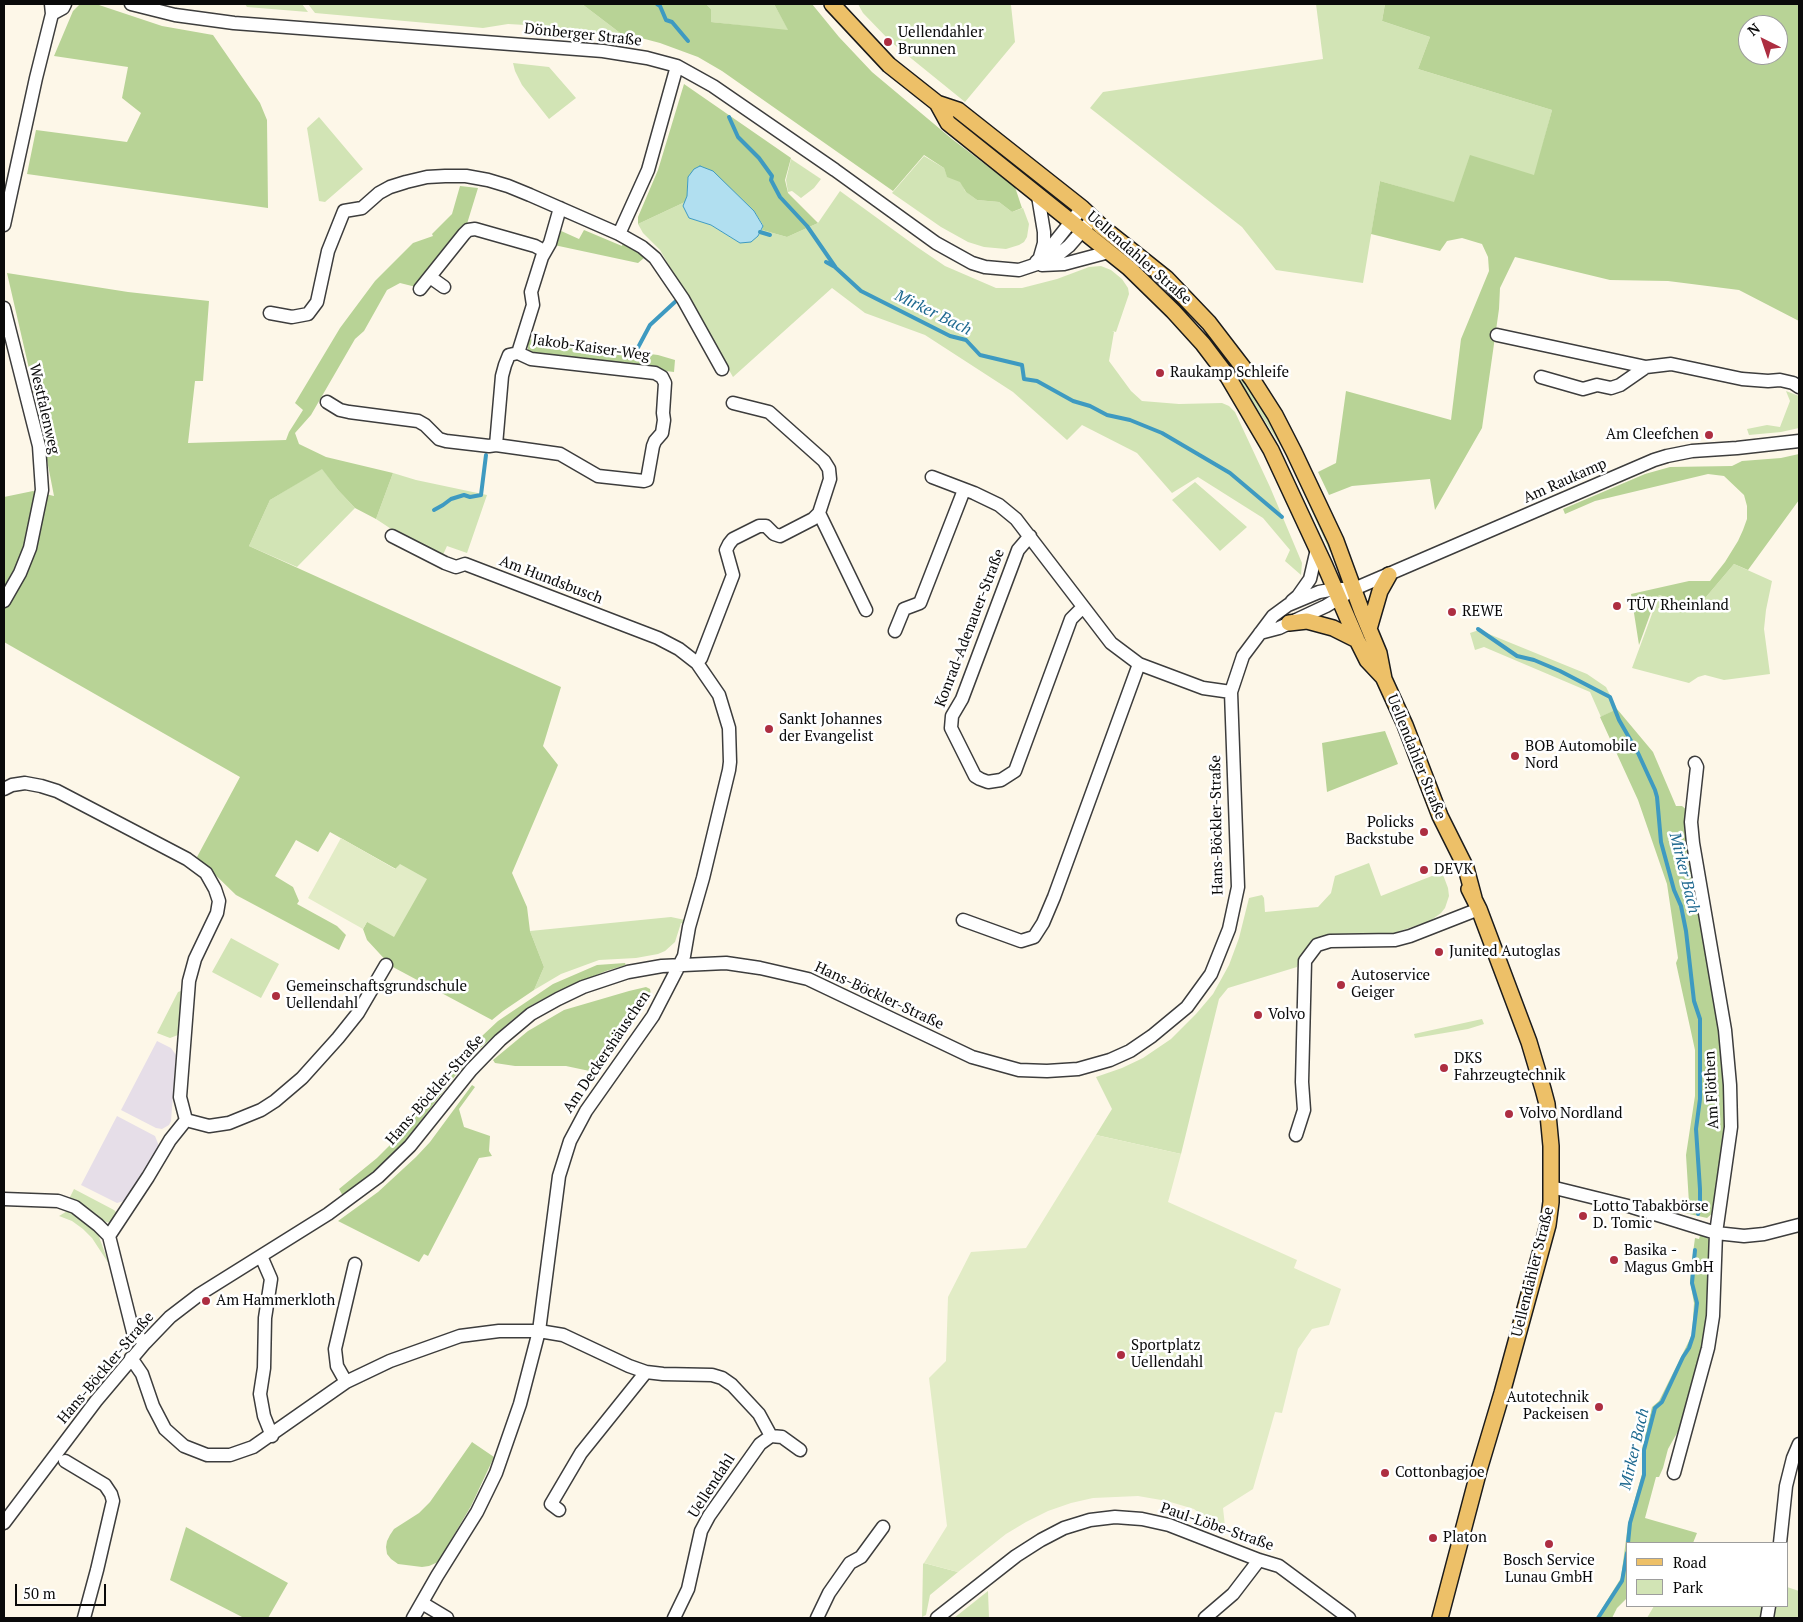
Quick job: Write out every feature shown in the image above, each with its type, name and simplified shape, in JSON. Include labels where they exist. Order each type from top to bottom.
[{"type":"main road","name":"Uellendahler Straße","points":[[837,5],[880,57],[937,103],[958,110],[1166,278],[1209,323],[1252,378],[1275,415],[1336,541],[1368,629],[1379,653],[1384,679],[1448,835],[1459,871],[1476,903],[1529,1042],[1547,1104],[1552,1187],[1548,1225],[1479,1470],[1440,1618]]},
{"type":"main road","name":"Uellendahler Straße","points":[[937,103],[948,123],[1109,252],[1153,290],[1202,343],[1228,377],[1271,450],[1367,660],[1384,679]]},
{"type":"main road","points":[[1368,629],[1380,591],[1389,574]]},
{"type":"main road","points":[[1289,623],[1307,622],[1333,628],[1358,640]]},
{"type":"street","points":[[4,225],[52,9],[63,8],[65,4]]},
{"type":"street","name":"Dönberger Straße","points":[[131,4],[175,15],[234,24],[603,51],[647,58],[677,66],[713,86],[952,253],[972,263],[985,267],[1019,270],[1036,262],[1064,264],[1109,252]]},
{"type":"street","points":[[619,234],[648,170],[677,66]]},
{"type":"street","points":[[270,313],[292,316],[308,314],[317,302],[328,251],[344,211],[362,208],[379,193],[390,187],[427,178],[466,176],[508,186],[619,234],[642,247],[655,258],[683,299],[722,369]]},
{"type":"street","points":[[1036,262],[1044,243],[1038,196]]},
{"type":"street","name":"Jakob-Kaiser-Weg","points":[[518,353],[533,305],[531,292],[544,251],[550,242],[560,208]]},
{"type":"street","points":[[1036,262],[1077,226],[1087,213]]},
{"type":"street","points":[[420,289],[468,230],[475,229],[535,246],[544,251]]},
{"type":"street","points":[[430,277],[444,287]]},
{"type":"street","name":"Westfalenweg","points":[[4,308],[39,446],[42,490],[30,548],[20,573],[4,601]]},
{"type":"street","points":[[1497,335],[1646,368],[1671,364],[1742,379],[1768,382],[1780,380],[1793,383],[1799,387]]},
{"type":"street","name":"Jakob-Kaiser-Weg","points":[[327,402],[340,410],[349,412],[418,422],[426,425],[439,439],[446,442],[496,445],[560,454],[598,476],[644,481],[649,478],[653,446],[662,433],[665,383],[659,375],[648,372],[531,359],[518,353],[509,355],[505,365],[496,445]]},
{"type":"street","points":[[1540,377],[1583,389],[1597,385],[1611,388],[1620,386],[1646,368]]},
{"type":"street","points":[[697,663],[701,658],[733,575],[726,550],[733,539],[759,526],[766,526],[774,534],[780,536],[813,519],[819,513],[830,479],[830,466],[769,412],[733,403]]},
{"type":"street","name":"Am Raukamp","points":[[1337,594],[1389,574],[1639,466],[1667,456],[1692,451],[1737,448],[1799,440]]},
{"type":"street","points":[[932,477],[1000,505],[1016,519],[1111,643],[1139,664],[1203,688],[1231,692]]},
{"type":"street","points":[[895,631],[904,609],[920,603],[964,490]]},
{"type":"street","points":[[819,513],[866,610]]},
{"type":"street","name":"Am Hundsbusch","points":[[392,536],[445,563],[456,567],[465,564],[658,638],[679,649],[697,663]]},
{"type":"street","name":"Konrad-Adenauer-Straße","points":[[1030,536],[1018,550],[962,699],[952,716],[951,728],[975,776],[988,782],[1001,780],[1015,771],[1071,619],[1083,607]]},
{"type":"street","points":[[1288,605],[1298,596],[1310,579],[1317,549]]},
{"type":"street","name":"Hans-Böckler-Straße","points":[[4,1523],[75,1428],[131,1358],[170,1316],[194,1298],[343,1204],[378,1177],[410,1146],[485,1054],[531,1014],[558,999],[611,978],[644,968],[680,964],[726,963],[760,968],[808,979],[972,1057],[1019,1070],[1047,1072],[1078,1069],[1110,1060],[1130,1050],[1165,1026],[1187,1007],[1210,974],[1229,930],[1238,887],[1231,692],[1243,656],[1273,616],[1288,605],[1319,592],[1337,594]]},
{"type":"street","points":[[1260,633],[1279,628],[1326,606],[1337,594]]},
{"type":"street","name":"Am Deckershäuschen","points":[[414,1618],[437,1576],[477,1512],[496,1472],[520,1404],[539,1331],[559,1176],[570,1141],[586,1111],[653,1016],[684,956],[689,927],[730,762],[729,728],[719,695],[697,663]]},
{"type":"street","points":[[963,920],[1021,941],[1034,937],[1043,923],[1054,897],[1139,664]]},
{"type":"street","name":"Am Flöthen","points":[[1674,1473],[1708,1348],[1713,1316],[1716,1233],[1732,1128],[1725,1030],[1693,843],[1691,822],[1697,767],[1695,763]]},
{"type":"street","points":[[4,789],[12,785],[25,783],[57,791],[186,859],[206,873],[211,880],[218,900],[217,913],[195,960],[189,980],[180,1097],[186,1120]]},
{"type":"street","points":[[1296,1135],[1304,1110],[1302,1082],[1305,961],[1317,945],[1330,941],[1396,940],[1476,903]]},
{"type":"street","points":[[186,1120],[209,1126],[229,1123],[261,1110],[274,1102],[302,1078],[338,1038],[358,1013],[386,966]]},
{"type":"street","points":[[109,1236],[170,1140],[186,1120]]},
{"type":"street","points":[[1552,1187],[1632,1207],[1716,1233],[1744,1236],[1764,1234],[1799,1225]]},
{"type":"street","points":[[4,1199],[58,1201],[75,1207],[109,1236],[133,1332],[144,1342]]},
{"type":"street","points":[[261,1256],[271,1279],[265,1318],[264,1368],[260,1394],[264,1416],[272,1436]]},
{"type":"street","points":[[346,1382],[337,1366],[336,1349],[355,1264]]},
{"type":"street","points":[[131,1358],[142,1374],[153,1406],[165,1429],[184,1446],[208,1455],[230,1455],[253,1448],[346,1382],[390,1361],[460,1336],[499,1331],[539,1331],[563,1335],[646,1372],[712,1375],[722,1378],[732,1385],[759,1414],[771,1436],[782,1437],[800,1450]]},
{"type":"street","points":[[558,1510],[551,1504],[581,1453],[646,1372]]},
{"type":"street","name":"Uellendahl","points":[[674,1618],[688,1589],[701,1531],[708,1516],[760,1444],[771,1436]]},
{"type":"street","points":[[1780,1542],[1786,1486],[1799,1444]]},
{"type":"street","points":[[65,1461],[105,1486],[111,1494],[113,1501],[84,1618]]},
{"type":"street","name":"Paul-Löbe-Straße","points":[[937,1618],[1016,1556],[1041,1540],[1064,1528],[1090,1520],[1115,1517],[1142,1519],[1169,1525],[1279,1566],[1349,1618]]},
{"type":"street","points":[[817,1618],[829,1593],[850,1563],[861,1557],[883,1526]]},
{"type":"street","points":[[1205,1618],[1233,1594],[1259,1560]]},
{"type":"street","points":[[422,1604],[447,1618]]},
{"type":"shaded area","points":[[157,1041],[171,1048],[176,1055],[171,1121],[169,1125],[162,1129],[156,1128],[121,1110]]},
{"type":"shaded area","points":[[117,1116],[155,1136],[159,1146],[127,1198],[117,1203],[81,1185]]},
{"type":"green space","points":[[80,4],[96,4],[162,26],[213,35],[260,103],[267,120],[268,208],[27,174],[36,130],[127,142],[141,113],[122,98],[128,67],[54,56],[73,11]]},
{"type":"green space","points":[[245,4],[302,4],[308,12],[247,7]]},
{"type":"green space","points":[[308,4],[582,4],[624,36],[564,31],[543,26],[508,24],[483,28],[315,13]]},
{"type":"green space","points":[[582,4],[706,4],[711,9],[711,22],[788,30],[774,4],[812,4],[839,37],[872,72],[952,139],[1015,187],[1022,208],[1012,212],[999,202],[977,200],[966,192],[960,182],[947,177],[944,168],[924,155],[893,191],[722,71],[698,57],[660,43],[624,36]]},
{"type":"green space","points":[[706,4],[774,4],[789,31],[711,22],[711,9]]},
{"type":"green space","points":[[858,4],[1011,5],[1015,42],[965,102],[891,42],[863,13]]},
{"type":"green space","points":[[1316,4],[1385,4],[1382,21],[1430,37],[1418,69],[1552,110],[1535,175],[1455,203],[1380,181],[1363,283],[1276,270],[1242,227],[1090,108],[1103,92],[1323,59]]},
{"type":"green space","points":[[1385,4],[1799,4],[1799,321],[1739,290],[1668,281],[1610,280],[1515,257],[1500,288],[1499,309],[1482,428],[1435,510],[1430,479],[1352,486],[1329,495],[1318,472],[1336,463],[1346,391],[1451,420],[1461,339],[1489,271],[1488,257],[1482,244],[1462,238],[1447,241],[1440,251],[1371,234],[1380,181],[1454,202],[1470,155],[1534,175],[1552,110],[1418,69],[1430,37],[1382,21]]},
{"type":"green space","points":[[513,63],[549,67],[576,98],[549,119],[522,85]]},
{"type":"green space","points":[[684,84],[791,158],[785,180],[788,193],[818,223],[787,237],[762,230],[763,225],[754,211],[730,188],[688,177],[685,202],[638,224],[638,217],[658,170]]},
{"type":"green space","points":[[950,112],[1070,208],[1067,210],[950,115]]},
{"type":"green space","points":[[319,117],[363,169],[325,202],[319,201],[307,128]]},
{"type":"green space","points":[[924,156],[944,168],[947,176],[961,181],[965,191],[977,200],[999,202],[1012,212],[1023,208],[1029,224],[1027,237],[1024,242],[1006,249],[984,247],[968,242],[941,227],[892,193]]},
{"type":"green space","points":[[791,159],[821,179],[814,188],[801,198],[792,191],[788,192],[786,180]]},
{"type":"green space","points":[[460,186],[478,188],[466,227],[416,287],[400,283],[387,290],[364,331],[355,339],[311,415],[295,433],[299,444],[326,457],[393,473],[376,519],[355,508],[322,469],[270,500],[249,546],[561,687],[543,746],[558,765],[512,873],[527,907],[530,931],[544,967],[534,990],[492,1020],[391,966],[367,940],[363,929],[396,869],[330,832],[318,852],[296,840],[275,876],[293,887],[299,901],[297,904],[337,926],[346,935],[339,950],[236,895],[197,857],[240,777],[4,642],[4,497],[33,491],[54,496],[30,373],[7,273],[128,292],[209,301],[203,381],[195,381],[188,443],[286,440],[303,410],[295,403],[340,328],[375,281],[413,243],[433,236],[432,234],[452,214]]},
{"type":"green space","points":[[840,191],[945,266],[996,288],[1022,288],[1057,279],[1089,267],[1101,266],[1111,270],[1122,279],[1128,288],[1129,294],[1116,332],[1112,331],[1114,332],[1109,361],[1131,391],[1142,401],[1179,404],[1222,403],[1229,406],[1235,412],[1270,487],[1302,563],[1301,575],[1285,561],[1290,550],[1263,518],[1198,477],[1172,493],[1137,453],[1082,425],[1067,440],[1013,392],[925,335],[865,313],[832,288],[733,377],[660,250],[643,233],[638,224],[685,202],[683,206],[689,218],[711,225],[740,243],[758,236],[762,230],[787,237],[818,223]]},
{"type":"green space","points":[[559,230],[579,239],[584,230],[622,246],[623,243],[644,258],[638,263],[554,245]]},
{"type":"green space","points":[[528,339],[658,355],[675,360],[674,372],[535,355],[530,353],[528,349]]},
{"type":"green space","points":[[1236,369],[1289,455],[1333,550],[1330,552],[1287,456],[1234,372]]},
{"type":"green space","points":[[1786,391],[1799,396],[1799,428],[1749,435],[1747,429],[1767,425],[1780,427],[1790,401]]},
{"type":"green space","points":[[1799,454],[1799,500],[1748,570],[1734,564],[1695,610],[1676,600],[1659,595],[1639,645],[1631,594],[1689,581],[1710,581],[1725,562],[1743,530],[1747,519],[1747,506],[1744,495],[1724,476],[1708,474],[1595,501],[1565,514],[1563,509],[1645,474],[1670,467],[1732,466],[1742,461],[1781,458]]},
{"type":"green space","points":[[322,468],[338,490],[355,508],[297,567],[249,546],[270,500]]},
{"type":"green space","points":[[393,473],[416,480],[487,495],[467,553],[447,546],[442,557],[405,538],[376,519]]},
{"type":"green space","points":[[1195,482],[1247,527],[1220,551],[1172,500]]},
{"type":"green space","points":[[1734,564],[1772,581],[1764,629],[1770,674],[1724,680],[1705,675],[1689,683],[1632,668],[1659,595],[1676,600],[1695,610]]},
{"type":"green space","points":[[1479,630],[1587,674],[1606,687],[1617,709],[1601,717],[1590,692],[1484,647],[1475,650],[1470,633]]},
{"type":"green space","points":[[1617,709],[1653,752],[1676,806],[1682,806],[1688,811],[1688,850],[1685,855],[1695,882],[1722,1049],[1727,1129],[1714,1212],[1707,1218],[1685,1213],[1689,1203],[1686,1155],[1695,1096],[1695,1050],[1676,963],[1678,958],[1667,884],[1638,800],[1600,717]]},
{"type":"green space","points":[[1385,731],[1398,764],[1327,792],[1322,743]]},
{"type":"green space","points":[[341,838],[395,869],[400,864],[427,879],[394,937],[367,922],[363,929],[308,898]]},
{"type":"green space","points":[[1369,863],[1381,896],[1442,872],[1449,896],[1445,908],[1430,921],[1394,933],[1338,934],[1321,937],[1314,940],[1304,951],[1297,967],[1228,988],[1219,999],[1181,1154],[1096,1135],[1112,1109],[1096,1077],[1143,1058],[1171,1039],[1196,1014],[1213,994],[1229,965],[1239,938],[1249,898],[1262,895],[1265,912],[1318,907],[1331,893],[1335,876]]},
{"type":"green space","points":[[671,917],[685,920],[684,924],[681,923],[675,942],[665,951],[636,958],[599,960],[561,974],[534,990],[544,967],[530,931]]},
{"type":"green space","points":[[231,938],[279,964],[261,998],[212,972]]},
{"type":"green space","points":[[625,963],[626,965],[606,971],[558,991],[532,1005],[512,1020],[476,1052],[455,1076],[400,1148],[374,1173],[343,1196],[339,1189],[377,1158],[397,1138],[466,1051],[498,1021],[553,984],[597,965]]},
{"type":"green space","points":[[646,987],[650,989],[651,995],[644,1008],[617,1041],[599,1073],[566,1066],[515,1066],[495,1063],[493,1060],[528,1031],[564,1010]]},
{"type":"green space","points":[[181,991],[178,1035],[170,1038],[157,1033],[178,992]]},
{"type":"green space","points":[[1482,1019],[1484,1024],[1468,1029],[1415,1038],[1414,1034]]},
{"type":"green space","points":[[472,1085],[475,1087],[459,1109],[464,1127],[490,1136],[489,1151],[492,1156],[479,1158],[428,1256],[424,1254],[419,1262],[338,1221],[378,1192],[416,1157],[430,1142]]},
{"type":"green space","name":"Sportplatz Uellendahl","points":[[1096,1135],[1181,1154],[1168,1202],[1297,1260],[1294,1268],[1341,1289],[1329,1325],[1312,1329],[1298,1349],[1282,1413],[1275,1412],[1253,1489],[1223,1508],[1226,1535],[1194,1509],[1167,1501],[1138,1496],[1093,1498],[1048,1511],[1026,1522],[1006,1534],[958,1572],[924,1563],[947,1526],[929,1378],[946,1361],[948,1297],[971,1252],[1026,1248]]},
{"type":"green space","points":[[74,1189],[114,1210],[117,1213],[114,1221],[110,1223],[103,1221],[69,1199]]},
{"type":"green space","points":[[69,1210],[88,1223],[98,1234],[109,1264],[92,1238],[83,1229],[72,1221],[59,1216]]},
{"type":"green space","points":[[1701,1232],[1710,1241],[1708,1327],[1681,1426],[1668,1449],[1659,1477],[1656,1477],[1645,1518],[1697,1533],[1693,1542],[1626,1542],[1626,1599],[1617,1608],[1612,1618],[1596,1618],[1621,1578],[1628,1524],[1642,1474],[1642,1449],[1652,1407],[1659,1401],[1692,1335],[1694,1303],[1690,1281],[1695,1238],[1699,1239]]},
{"type":"green space","points":[[472,1442],[494,1457],[471,1506],[438,1562],[422,1567],[398,1564],[387,1554],[386,1547],[390,1535],[394,1529],[419,1513],[430,1502]]},
{"type":"green space","points":[[186,1527],[288,1583],[268,1618],[244,1618],[170,1580]]},
{"type":"green space","points":[[923,1564],[958,1572],[930,1595],[926,1615],[922,1617]]},
{"type":"green space","points":[[1788,1587],[1799,1591],[1799,1618],[1647,1618],[1653,1607],[1788,1607]]},
{"type":"green space","points":[[988,1591],[989,1618],[954,1618]]},
{"type":"water","points":[[700,166],[713,171],[754,211],[763,226],[758,236],[751,242],[740,243],[711,225],[689,218],[683,206],[687,196],[688,177],[694,169]]},
{"type":"waterway","name":"Mirker Bach","points":[[657,4],[660,6],[666,20],[672,22],[688,41]]},
{"type":"waterway","name":"Mirker Bach","points":[[729,117],[738,137],[759,158],[772,176],[771,180],[780,197],[807,226],[836,268],[861,291],[950,336],[966,340],[980,355],[1022,365],[1024,379],[1037,381],[1073,401],[1090,406],[1107,415],[1130,420],[1162,433],[1230,473],[1282,517]]},
{"type":"waterway","points":[[760,232],[770,235]]},
{"type":"waterway","name":"Mirker Bach","points":[[826,262],[835,267]]},
{"type":"waterway","points":[[634,355],[650,325],[676,301]]},
{"type":"waterway","points":[[434,510],[451,499],[464,495],[470,497],[481,495],[486,455]]},
{"type":"waterway","name":"Mirker Bach","points":[[1478,629],[1517,656],[1534,660],[1560,671],[1610,697],[1619,720],[1638,753],[1655,790],[1661,842],[1674,890],[1681,906],[1686,931],[1694,1001],[1700,1019],[1700,1099],[1696,1129],[1700,1189],[1698,1214]]},
{"type":"waterway","name":"Mirker Bach","points":[[1628,1542],[1630,1523],[1644,1475],[1644,1450],[1655,1408],[1662,1402],[1693,1336],[1697,1303],[1692,1283],[1695,1250]]},
{"type":"waterway","name":"Mirker Bach","points":[[1598,1618],[1622,1581],[1626,1559]]},
{"type":"place","name":"Uellendahler Brunnen","points":[[888,42]]},
{"type":"place","name":"Raukamp Schleife","points":[[1160,373]]},
{"type":"place","name":"Am Cleefchen","points":[[1709,435]]},
{"type":"place","name":"TÜV Rheinland","points":[[1617,606]]},
{"type":"place","name":"REWE","points":[[1452,612]]},
{"type":"place","name":"Sankt Johannes der Evangelist","points":[[769,729]]},
{"type":"place","name":"BOB Automobile Nord","points":[[1515,756]]},
{"type":"place","name":"Policks Backstube","points":[[1424,832]]},
{"type":"place","name":"DEVK","points":[[1424,870]]},
{"type":"place","name":"Junited Autoglas","points":[[1439,952]]},
{"type":"place","name":"Autoservice Geiger","points":[[1341,985]]},
{"type":"place","name":"Gemeinschaftsgrundschule Uellendahl","points":[[276,996]]},
{"type":"place","name":"Volvo","points":[[1258,1015]]},
{"type":"place","name":"DKS Fahrzeugtechnik","points":[[1444,1068]]},
{"type":"place","name":"Volvo Nordland","points":[[1509,1114]]},
{"type":"place","name":"Lotto Tabakbörse D. Tomic","points":[[1583,1216]]},
{"type":"place","name":"Basika - Magus GmbH","points":[[1614,1260]]},
{"type":"place","name":"Am Hammerkloth","points":[[206,1301]]},
{"type":"place","name":"Sportplatz Uellendahl","points":[[1121,1355]]},
{"type":"place","name":"Autotechnik Packeisen","points":[[1599,1407]]},
{"type":"place","name":"Cottonbagjoe","points":[[1385,1473]]},
{"type":"place","name":"Platon","points":[[1433,1538]]},
{"type":"place","name":"Bosch Service Lunau GmbH","points":[[1549,1544]]}]
